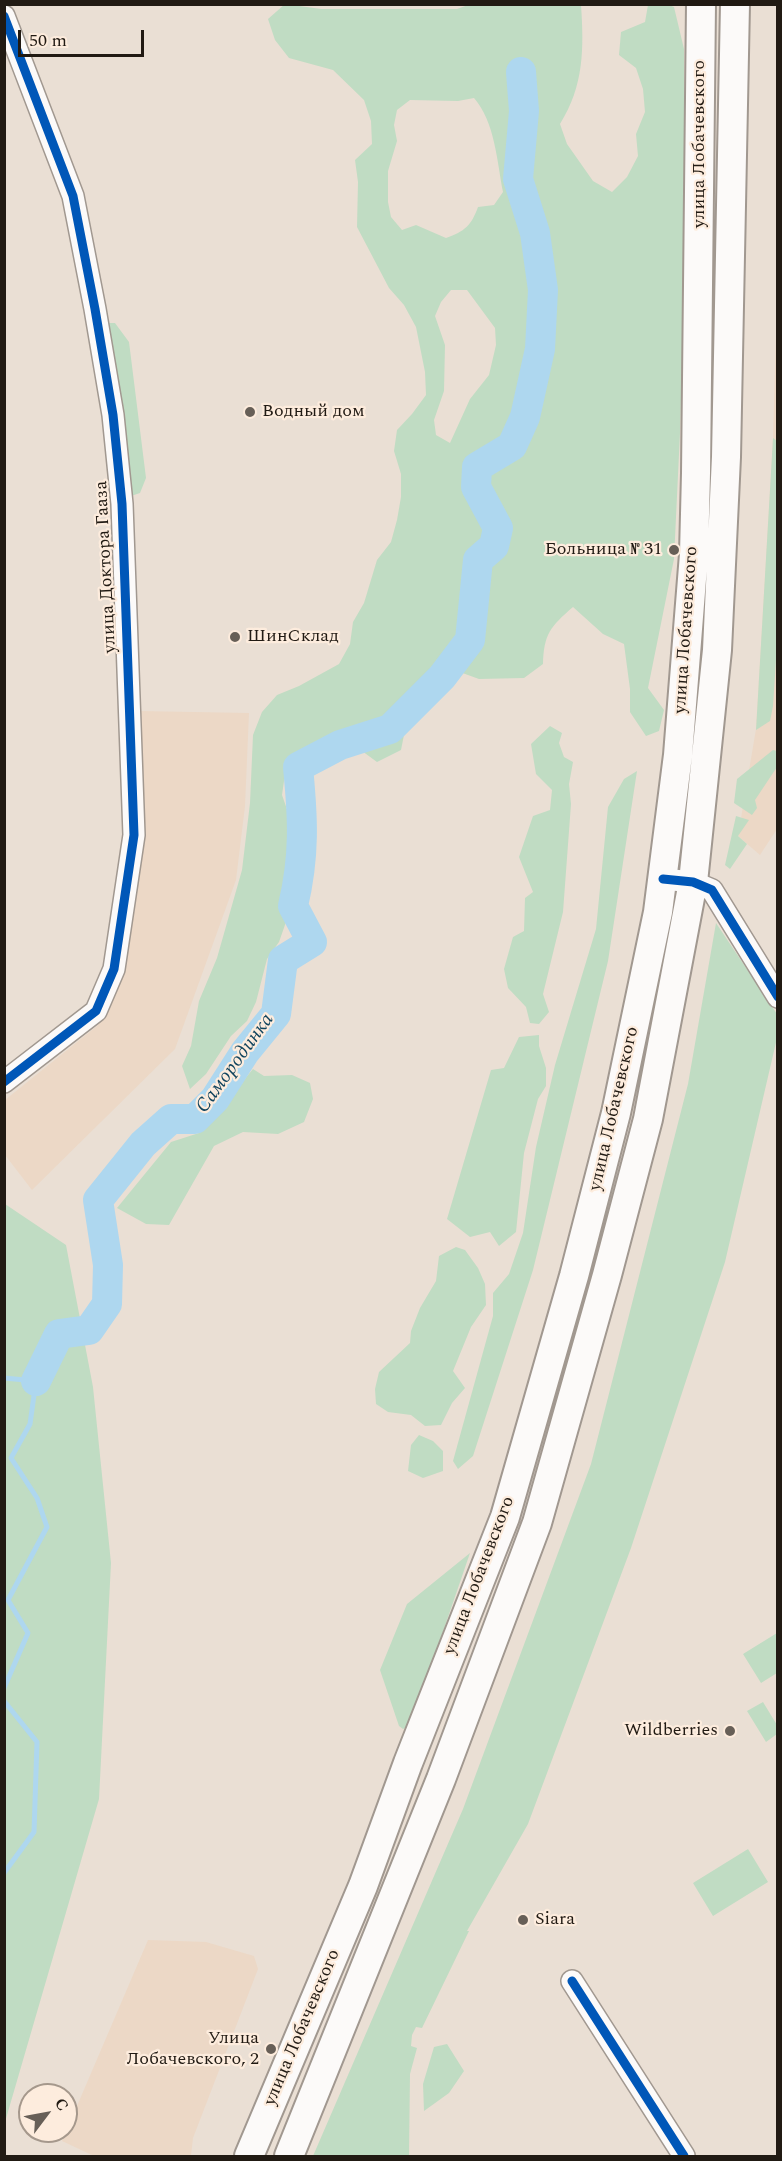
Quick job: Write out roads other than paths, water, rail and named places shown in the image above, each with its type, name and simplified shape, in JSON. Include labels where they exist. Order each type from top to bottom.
[{"type":"main road","name":"улица Лобачевского","points":[[249,2157],[363,1886],[408,1763],[505,1518],[574,1276],[616,1113],[663,879],[678,755],[694,554],[701,4]]},
{"type":"main road","name":"улица Лобачевского","points":[[289,2157],[437,1789],[537,1523],[648,1119],[693,882],[717,650],[726,457],[735,4]]},
{"type":"street","name":"улица Доктора Гааза","points":[[4,16],[73,196],[113,415],[122,504],[135,835],[114,969],[96,1011],[4,1082]]},
{"type":"street","points":[[663,879],[693,882],[712,890],[777,997]]},
{"type":"street","points":[[572,1981],[684,2157]]},
{"type":"waterway","name":"Самородинка","points":[[36,1381],[59,1334],[89,1330],[107,1304],[108,1265],[98,1200],[143,1144],[171,1119],[195,1119],[215,1099],[245,1052],[276,1014],[283,960],[312,942],[293,906],[300,870],[302,836],[298,767],[340,745],[390,729],[442,677],[470,640],[478,560],[494,546],[498,528],[476,487],[477,467],[512,446],[525,417],[540,349],[543,290],[535,233],[518,179],[524,111],[521,72]]},
{"type":"waterway","name":"Самородинка","points":[[4,1378],[36,1381],[30,1424],[11,1458],[37,1498],[47,1527],[8,1600],[28,1633],[4,1688]]},
{"type":"waterway","name":"Самородинка","points":[[4,1701],[37,1742],[34,1832],[4,1873]]},
{"type":"place","name":"Водный дом","points":[[250,412]]},
{"type":"place","name":"Больница № 31","points":[[674,550]]},
{"type":"place","name":"ШинСклад","points":[[235,637]]},
{"type":"place","name":"Wildberries","points":[[730,1731]]},
{"type":"place","name":"Siara","points":[[523,1920]]},
{"type":"place","name":"Улица Лобачевского, 2","points":[[271,2049]]}]
